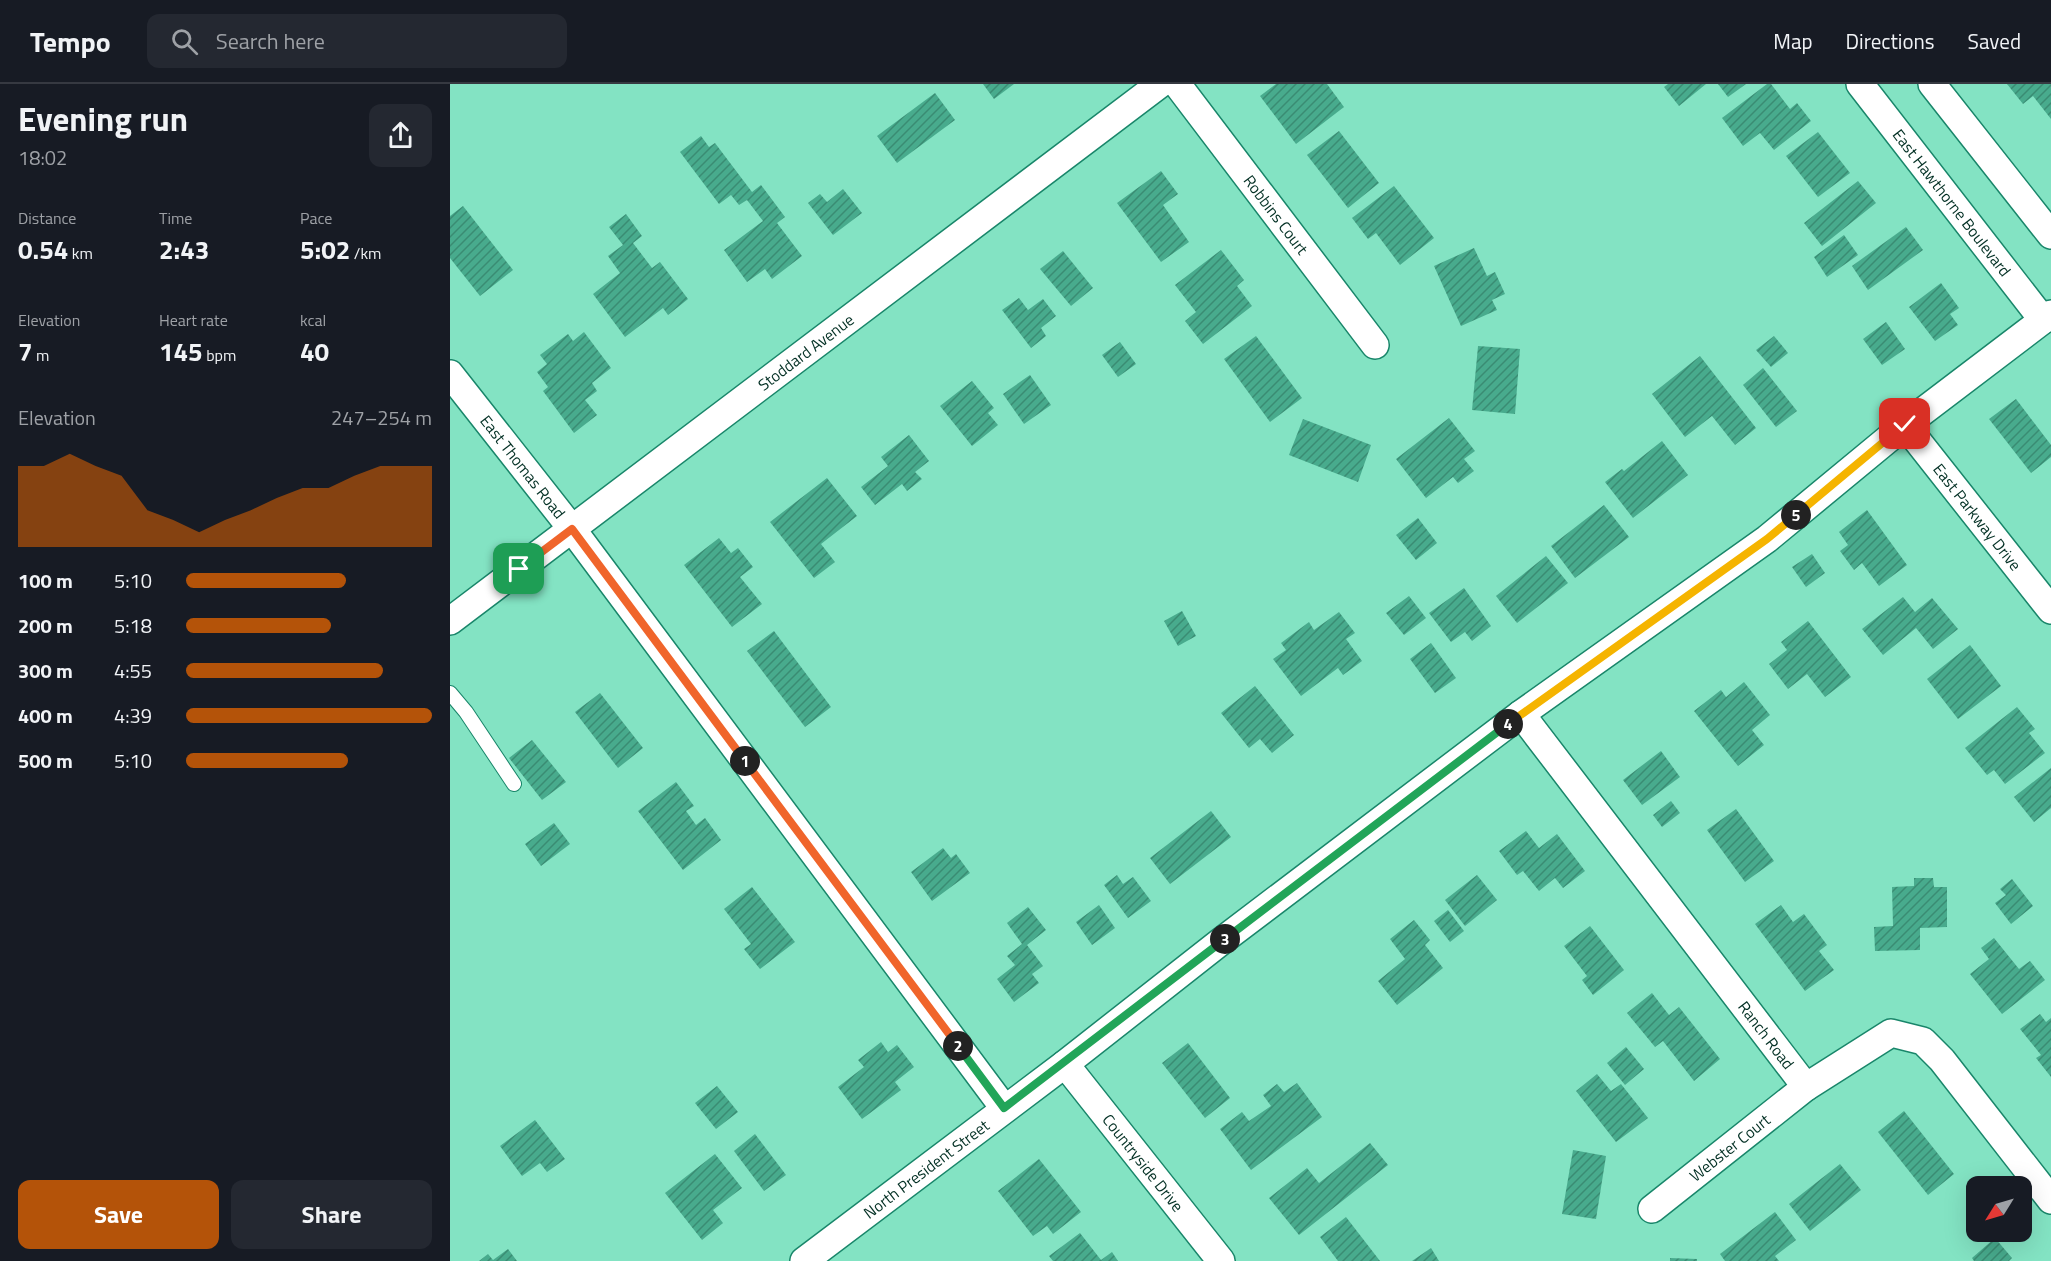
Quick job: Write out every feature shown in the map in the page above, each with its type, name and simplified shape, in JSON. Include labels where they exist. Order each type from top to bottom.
[{"type":"street","name":"Stoddard Avenue","points":[[450,621],[1160,84]]},
{"type":"street","name":"Robbins Court","points":[[1177,84],[1375,345]]},
{"type":"street","name":"East Hawthorne Boulevard","points":[[1860,84],[2047,317]]},
{"type":"street","points":[[1932,84],[2051,235]]},
{"type":"street","name":"North President Street","points":[[804,1261],[1521,714],[1767,539],[1905,424],[2047,317]]},
{"type":"street","name":"East Thomas Road","points":[[450,374],[572,529],[1004,1108]]},
{"type":"street","name":"East Parkway Drive","points":[[1905,424],[2051,610]]},
{"type":"street","name":"Ranch Road","points":[[1521,714],[1806,1087]]},
{"type":"street","points":[[1806,1087],[1891,1033],[1923,1041],[1941,1060],[2051,1200]]},
{"type":"street","name":"Countryside Drive","points":[[1065,1064],[1221,1261]]},
{"type":"street","name":"Webster Court","points":[[1652,1209],[1806,1087]]},
{"type":"lane","points":[[450,693],[466,712],[514,784]]},
{"type":"building","points":[[983,84],[1014,84],[994,99]]},
{"type":"building","points":[[1276,84],[1327,84],[1344,107],[1296,144],[1260,96]]},
{"type":"building","points":[[1668,84],[1706,84],[1679,106],[1664,87]]},
{"type":"building","points":[[1718,84],[1746,84],[1728,97]]},
{"type":"building","points":[[1767,84],[1771,84],[1790,109],[1797,103],[1811,121],[1774,150],[1760,133],[1743,146],[1722,118]]},
{"type":"building","points":[[2007,84],[2051,84],[2051,119],[2033,96],[2023,104]]},
{"type":"building","points":[[935,93],[955,120],[897,163],[877,136]]},
{"type":"building","points":[[1339,131],[1379,183],[1348,208],[1307,155]]},
{"type":"building","points":[[1818,132],[1850,173],[1818,197],[1786,156]]},
{"type":"building","points":[[701,136],[709,147],[715,143],[752,192],[761,185],[785,217],[777,223],[802,256],[772,279],[765,269],[747,282],[724,250],[763,221],[747,200],[739,205],[731,195],[719,204],[680,152]]},
{"type":"building","points":[[1161,171],[1178,194],[1163,205],[1189,242],[1161,262],[1117,203]]},
{"type":"building","points":[[1858,181],[1876,203],[1822,246],[1804,223]]},
{"type":"building","points":[[1394,186],[1434,238],[1400,265],[1376,233],[1368,239],[1352,218]]},
{"type":"building","points":[[843,189],[862,213],[833,235],[808,203],[820,194],[827,202]]},
{"type":"building","points":[[463,206],[513,270],[480,296],[450,258],[450,216]]},
{"type":"building","points":[[626,214],[642,236],[633,243],[652,268],[660,262],[688,299],[668,315],[663,308],[625,337],[593,294],[620,273],[608,256],[623,245],[609,227]]},
{"type":"building","points":[[1906,227],[1923,250],[1868,290],[1852,266]]},
{"type":"building","points":[[1844,235],[1858,255],[1827,277],[1814,257]]},
{"type":"building","points":[[1474,248],[1487,276],[1495,272],[1505,294],[1492,300],[1497,310],[1461,326],[1434,266]]},
{"type":"building","points":[[1221,250],[1244,280],[1237,286],[1252,306],[1203,344],[1185,321],[1196,312],[1175,285]]},
{"type":"building","points":[[1063,251],[1093,288],[1071,306],[1040,269]]},
{"type":"building","points":[[1941,283],[1959,308],[1950,314],[1958,325],[1935,341],[1909,307]]},
{"type":"building","points":[[1019,298],[1028,310],[1043,299],[1056,316],[1041,328],[1046,336],[1031,348],[1002,310]]},
{"type":"building","points":[[1886,322],[1905,349],[1882,365],[1863,339]]},
{"type":"building","points":[[584,332],[611,368],[592,383],[597,391],[585,400],[597,415],[574,433],[543,391],[548,387],[537,372],[547,364],[540,355],[568,334],[573,341]]},
{"type":"building","points":[[1256,336],[1302,398],[1270,422],[1224,359]]},
{"type":"building","points":[[1774,336],[1788,353],[1771,367],[1756,350]]},
{"type":"building","points":[[1120,342],[1136,364],[1118,377],[1102,355]]},
{"type":"building","points":[[1478,346],[1520,349],[1515,414],[1472,410]]},
{"type":"building","points":[[1700,356],[1756,428],[1735,445],[1712,416],[1685,437],[1652,394]]},
{"type":"building","points":[[1763,368],[1797,411],[1776,427],[1743,385]]},
{"type":"building","points":[[1030,375],[1051,405],[1024,424],[1003,394]]},
{"type":"building","points":[[972,381],[994,408],[988,413],[998,425],[972,446],[940,406]]},
{"type":"building","points":[[2016,399],[2051,445],[2051,457],[2031,473],[1989,419]]},
{"type":"building","points":[[1449,418],[1475,451],[1464,459],[1474,471],[1458,483],[1453,477],[1426,498],[1396,459]]},
{"type":"building","points":[[1303,419],[1371,445],[1358,482],[1289,455]]},
{"type":"building","points":[[909,435],[929,461],[915,472],[922,479],[907,491],[902,484],[875,505],[861,487],[888,466],[881,457]]},
{"type":"building","points":[[1662,441],[1688,475],[1633,518],[1605,482],[1622,469],[1624,471]]},
{"type":"building","points":[[827,478],[857,516],[821,544],[835,562],[814,578],[770,522]]},
{"type":"building","points":[[1604,505],[1629,537],[1575,578],[1551,546]]},
{"type":"building","points":[[1867,510],[1907,565],[1879,586],[1862,563],[1854,570],[1840,551],[1848,545],[1839,532]]},
{"type":"building","points":[[1418,518],[1437,543],[1416,560],[1396,535]]},
{"type":"building","points":[[719,538],[731,553],[738,548],[753,567],[740,577],[762,604],[732,627],[684,565]]},
{"type":"building","points":[[1812,554],[1825,573],[1806,587],[1792,567]]},
{"type":"building","points":[[1546,556],[1568,583],[1517,623],[1496,596]]},
{"type":"building","points":[[1464,588],[1491,626],[1472,641],[1465,632],[1451,642],[1429,613]]},
{"type":"building","points":[[1409,596],[1426,618],[1404,635],[1386,613]]},
{"type":"building","points":[[1903,597],[1915,612],[1932,598],[1958,629],[1933,649],[1916,628],[1883,655],[1862,629]]},
{"type":"building","points":[[1182,611],[1196,636],[1178,646],[1164,621]]},
{"type":"building","points":[[1339,612],[1355,633],[1346,639],[1362,661],[1343,675],[1338,668],[1301,696],[1273,659],[1286,650],[1281,643],[1309,622],[1314,630]]},
{"type":"building","points":[[1808,621],[1851,677],[1825,697],[1807,674],[1788,689],[1769,664],[1787,650],[1781,642]]},
{"type":"building","points":[[774,631],[831,707],[805,727],[747,651]]},
{"type":"building","points":[[1431,643],[1456,678],[1435,693],[1410,659]]},
{"type":"building","points":[[1970,645],[2001,686],[1958,719],[1927,679]]},
{"type":"building","points":[[1744,682],[1770,715],[1752,730],[1764,745],[1738,766],[1694,711],[1721,690],[1726,697]]},
{"type":"building","points":[[1255,686],[1294,735],[1272,753],[1260,739],[1249,748],[1221,713]]},
{"type":"building","points":[[600,693],[643,748],[618,768],[575,712]]},
{"type":"building","points":[[2017,707],[2035,729],[2029,733],[2045,753],[2005,784],[1994,770],[1987,775],[1965,748]]},
{"type":"building","points":[[532,740],[566,782],[542,800],[509,758]]},
{"type":"building","points":[[1661,751],[1680,777],[1642,805],[1623,780]]},
{"type":"building","points":[[2051,768],[2051,808],[2034,822],[2014,797]]},
{"type":"building","points":[[676,782],[694,806],[686,811],[696,825],[705,818],[721,840],[683,870],[638,811]]},
{"type":"building","points":[[1671,801],[1680,813],[1662,827],[1653,815]]},
{"type":"building","points":[[1736,809],[1774,861],[1745,882],[1707,830]]},
{"type":"building","points":[[1211,811],[1231,837],[1170,884],[1150,858]]},
{"type":"building","points":[[554,823],[570,844],[541,866],[525,844]]},
{"type":"building","points":[[1526,831],[1539,848],[1557,834],[1585,871],[1563,888],[1555,878],[1539,891],[1523,871],[1517,875],[1499,851]]},
{"type":"building","points":[[943,848],[951,858],[956,854],[970,873],[932,901],[911,872]]},
{"type":"building","points":[[1117,875],[1123,884],[1133,877],[1151,901],[1128,918],[1104,885]]},
{"type":"building","points":[[1477,875],[1497,900],[1465,926],[1445,900]]},
{"type":"building","points":[[1914,878],[1933,878],[1934,887],[1947,887],[1947,927],[1920,928],[1920,950],[1875,951],[1874,927],[1893,926],[1892,887],[1914,886]]},
{"type":"building","points":[[2012,879],[2033,906],[2011,924],[1995,903],[2006,895],[2000,889]]},
{"type":"building","points":[[752,887],[795,942],[760,969],[744,949],[751,944],[724,909]]},
{"type":"building","points":[[1099,905],[1115,928],[1092,945],[1076,922]]},
{"type":"building","points":[[1781,905],[1793,922],[1804,914],[1827,945],[1819,951],[1834,970],[1805,991],[1755,924]]},
{"type":"building","points":[[1028,907],[1046,930],[1027,945],[1043,966],[1032,974],[1039,983],[1014,1002],[997,979],[1015,965],[1007,956],[1022,944],[1007,923]]},
{"type":"building","points":[[1448,910],[1464,931],[1450,942],[1434,921]]},
{"type":"building","points":[[1414,920],[1430,940],[1425,945],[1443,968],[1397,1005],[1378,981],[1405,959],[1390,939]]},
{"type":"building","points":[[1590,926],[1624,970],[1593,995],[1582,980],[1587,976],[1564,946]]},
{"type":"building","points":[[1994,938],[2019,969],[2030,961],[2045,980],[2002,1014],[1970,974],[1989,959],[1981,948]]},
{"type":"building","points":[[1652,993],[1669,1015],[1679,1007],[1720,1059],[1694,1081],[1663,1041],[1655,1047],[1627,1013]]},
{"type":"building","points":[[2040,1014],[2046,1022],[2051,1018],[2051,1077],[2036,1058],[2041,1055],[2020,1029]]},
{"type":"building","points":[[881,1042],[888,1052],[897,1045],[914,1067],[895,1082],[901,1090],[862,1119],[838,1087],[864,1067],[858,1060]]},
{"type":"building","points":[[1188,1043],[1230,1098],[1205,1118],[1162,1063]]},
{"type":"building","points":[[1626,1047],[1644,1069],[1625,1085],[1607,1063]]},
{"type":"building","points":[[1597,1074],[1611,1091],[1621,1084],[1648,1118],[1616,1142],[1576,1091]]},
{"type":"building","points":[[1297,1083],[1322,1117],[1251,1170],[1220,1129],[1242,1112],[1249,1121],[1271,1106],[1263,1095],[1277,1084],[1284,1092]]},
{"type":"building","points":[[717,1086],[738,1112],[716,1129],[695,1103]]},
{"type":"building","points":[[1904,1111],[1954,1174],[1928,1195],[1878,1132]]},
{"type":"building","points":[[535,1120],[565,1159],[547,1172],[540,1163],[522,1176],[500,1146]]},
{"type":"building","points":[[755,1134],[786,1175],[764,1191],[734,1151]]},
{"type":"building","points":[[1370,1143],[1388,1165],[1299,1235],[1269,1198],[1307,1168],[1319,1183]]},
{"type":"building","points":[[1573,1150],[1606,1156],[1596,1219],[1562,1214]]},
{"type":"building","points":[[715,1154],[742,1188],[713,1210],[723,1223],[702,1240],[665,1193]]},
{"type":"building","points":[[1039,1159],[1081,1212],[1053,1234],[1047,1226],[1033,1236],[998,1191]]},
{"type":"building","points":[[1840,1164],[1861,1190],[1810,1231],[1789,1204]]},
{"type":"building","points":[[1775,1212],[1796,1240],[1775,1256],[1779,1261],[1725,1261],[1720,1254]]},
{"type":"building","points":[[1346,1217],[1380,1261],[1338,1261],[1320,1237]]},
{"type":"building","points":[[1080,1233],[1101,1260],[1112,1252],[1118,1261],[1053,1261],[1049,1256]]},
{"type":"building","points":[[1990,1242],[1998,1242],[2012,1258],[2009,1261],[1974,1261],[1972,1258]]},
{"type":"building","points":[[1431,1248],[1439,1261],[1412,1261]]},
{"type":"building","points":[[508,1249],[517,1261],[479,1261],[488,1254],[493,1260]]},
{"type":"building","points":[[1670,1258],[1697,1259],[1697,1261],[1670,1261]]},
{"type":"route","points":[[519,569],[572,529],[1004,1108],[1065,1064],[1521,714],[1767,539],[1905,424]]}]
